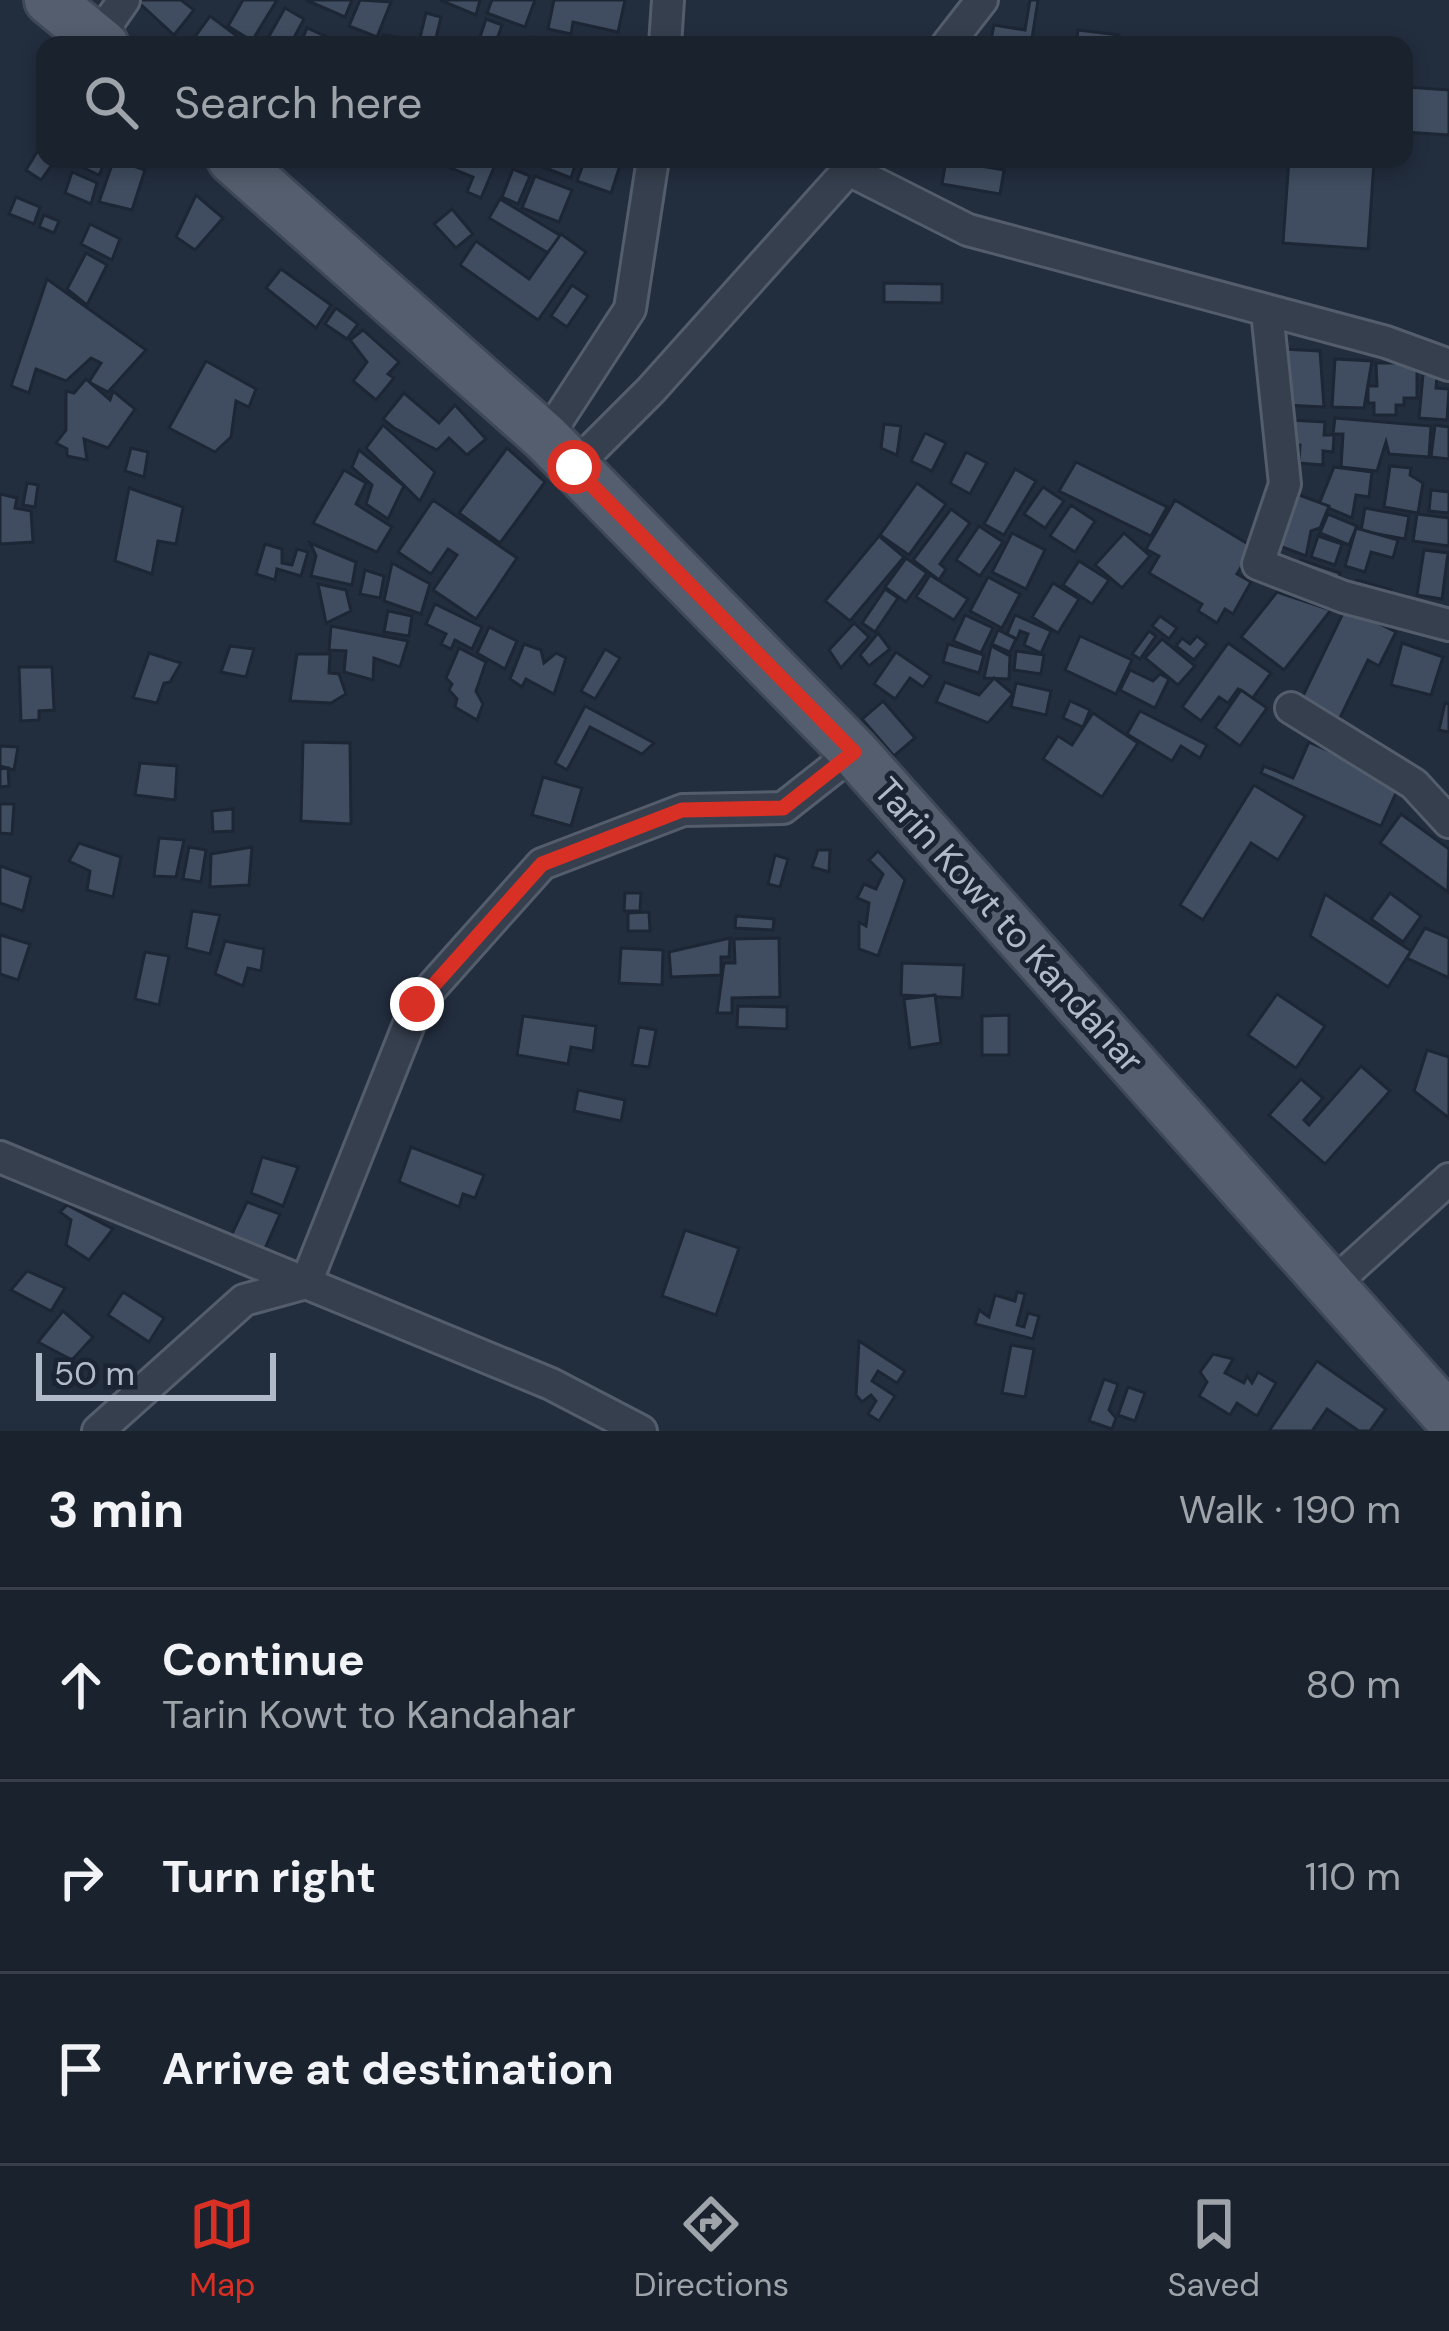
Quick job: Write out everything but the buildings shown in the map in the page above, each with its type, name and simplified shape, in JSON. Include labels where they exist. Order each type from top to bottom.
[{"type":"main road","points":[[49,0],[108,28]]},
{"type":"main road","name":"Tarin Kowt to Kandahar","points":[[242,168],[560,452],[854,752],[1449,1418]]},
{"type":"street","points":[[665,36],[668,0]]},
{"type":"street","points":[[954,36],[982,0]]},
{"type":"street","points":[[560,452],[630,309],[652,168]]},
{"type":"street","points":[[560,452],[651,390],[850,168]]},
{"type":"street","points":[[861,168],[968,230],[1449,364]]},
{"type":"street","points":[[1267,310],[1285,484],[1258,564],[1344,597],[1449,625]]},
{"type":"street","points":[[1291,708],[1414,784],[1449,822]]},
{"type":"street","points":[[305,1283],[417,1004],[542,864],[682,810],[783,808],[854,752]]},
{"type":"street","points":[[0,1157],[551,1384],[641,1431]]},
{"type":"street","points":[[1331,1286],[1449,1179]]},
{"type":"street","points":[[98,1431],[244,1300],[305,1283]]},
{"type":"route","points":[[417,1004],[542,864],[682,810],[783,808],[854,752],[574,467]]}]
